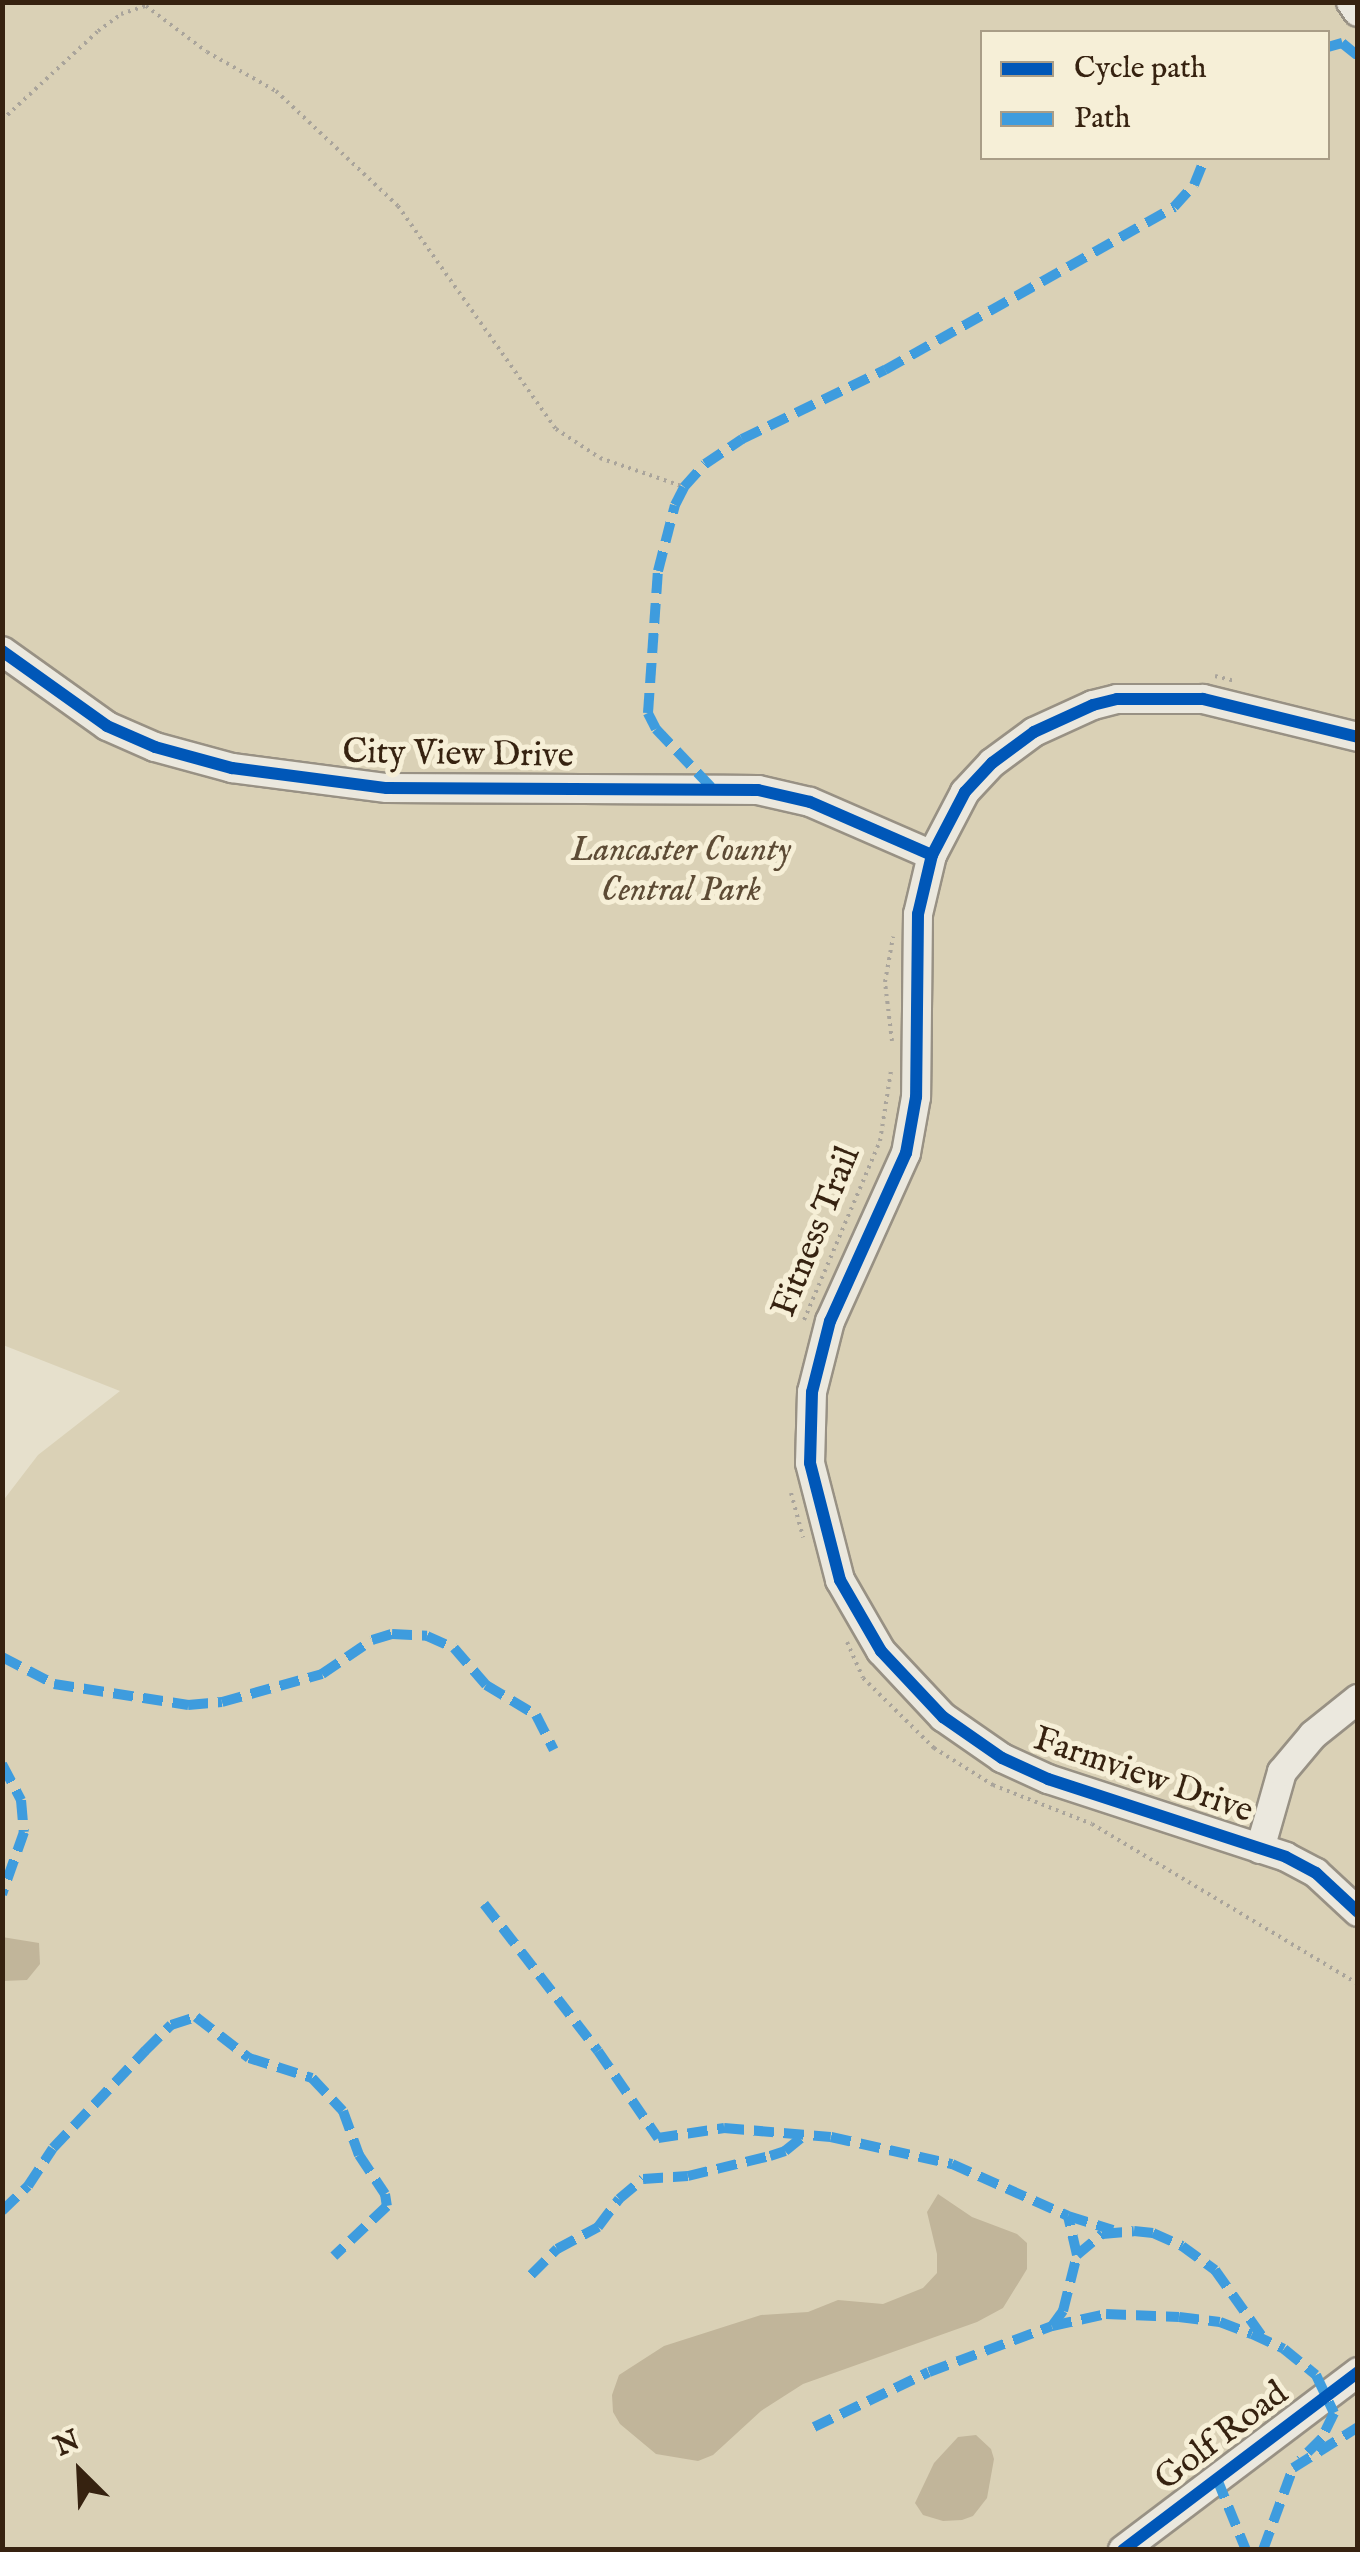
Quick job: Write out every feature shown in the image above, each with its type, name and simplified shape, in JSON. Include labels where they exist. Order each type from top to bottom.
[{"type":"street","points":[[1352,2],[1358,12]]},
{"type":"street","name":"City View Drive","points":[[2,651],[72,705],[107,726],[155,746],[232,768],[387,788],[758,790],[810,802],[932,855]]},
{"type":"street","name":"Farmview Drive","points":[[1358,737],[1203,700],[1140,696],[1092,705],[1034,732],[992,763],[966,792],[932,855],[918,914],[916,1097],[906,1153],[830,1321],[812,1392],[810,1463],[831,1558],[881,1651],[918,1695],[972,1739],[1048,1780],[1260,1849],[1316,1873],[1358,1912]]},
{"type":"street","points":[[1260,1849],[1282,1772],[1314,1735],[1358,1699]]},
{"type":"street","name":"Golf Road","points":[[1123,2550],[1358,2372]]},
{"type":"path","points":[[2,120],[98,31],[121,14],[154,2]]},
{"type":"path","points":[[146,4],[242,74],[276,91],[398,206],[556,428],[600,458],[684,488]]},
{"type":"path","points":[[1202,676],[1236,681]]},
{"type":"path","points":[[791,1481],[792,1500],[806,1548]]},
{"type":"path","points":[[841,1629],[863,1678],[934,1748],[994,1785],[1092,1824],[1358,1984]]},
{"type":"green space","name":"Lancaster County Central Park","points":[[3,3],[1357,3],[1357,2549],[3,2549],[2,1502],[38,1455],[120,1391],[3,1345]]},
{"type":"shaded area","points":[[2,1937],[39,1943],[40,1964],[27,1980],[3,1981]]},
{"type":"shaded area","points":[[938,2194],[972,2217],[1017,2234],[1027,2243],[1027,2269],[1003,2308],[977,2322],[803,2384],[761,2411],[713,2455],[698,2461],[656,2454],[620,2424],[613,2412],[612,2395],[619,2375],[664,2346],[761,2315],[808,2312],[838,2300],[883,2304],[923,2288],[937,2273],[937,2254],[927,2212]]},
{"type":"shaded area","points":[[976,2435],[991,2449],[994,2459],[987,2498],[973,2516],[962,2520],[943,2521],[923,2515],[915,2503],[934,2463],[958,2437]]},
{"type":"marked path","points":[[1330,46],[1342,43],[1358,56]]},
{"type":"marked path","points":[[711,787],[656,729],[648,713],[658,571],[675,505],[684,487],[705,464],[742,439],[885,370],[1174,207],[1194,185],[1204,160]]},
{"type":"marked path","points":[[2,1657],[54,1684],[188,1705],[222,1702],[322,1674],[372,1640],[392,1634],[427,1636],[454,1648],[486,1685],[536,1715],[554,1750]]},
{"type":"marked path","points":[[2,1764],[21,1800],[24,1832],[2,1894]]},
{"type":"marked path","points":[[484,1904],[598,2051],[658,2138],[724,2128],[831,2137],[952,2164],[1068,2216]]},
{"type":"marked path","points":[[2,2211],[28,2186],[53,2148],[145,2051],[171,2025],[196,2017],[249,2058],[312,2078],[343,2111],[359,2155],[385,2194],[387,2206],[334,2256]]},
{"type":"marked path","points":[[531,2275],[557,2249],[598,2227],[619,2199],[643,2179],[688,2176],[770,2156],[785,2151],[805,2135]]},
{"type":"marked path","points":[[1077,2255],[1068,2216],[1113,2230]]},
{"type":"marked path","points":[[1052,2326],[1063,2311],[1077,2255],[1102,2234],[1134,2231],[1153,2233],[1182,2246],[1215,2270],[1264,2339]]},
{"type":"marked path","points":[[814,2427],[929,2372],[1052,2326],[1106,2314],[1179,2317],[1220,2322],[1252,2334],[1284,2349],[1316,2375],[1334,2413],[1322,2438],[1300,2460]]},
{"type":"marked path","points":[[1263,2550],[1293,2468],[1358,2427]]},
{"type":"marked path","points":[[1217,2479],[1246,2550]]},
{"type":"cycle path","points":[[2,651],[107,726],[155,747],[232,768],[387,788],[758,790],[810,802],[932,855]]},
{"type":"cycle path","points":[[1358,737],[1203,699],[1117,699],[1093,705],[1034,732],[992,763],[965,792],[932,855],[918,914],[916,1097],[906,1153],[830,1321],[812,1392],[810,1463],[840,1580],[881,1651],[943,1717],[1002,1758],[1048,1779],[1286,1857],[1316,1873],[1358,1912]]},
{"type":"cycle path","points":[[1123,2550],[1358,2372]]}]
